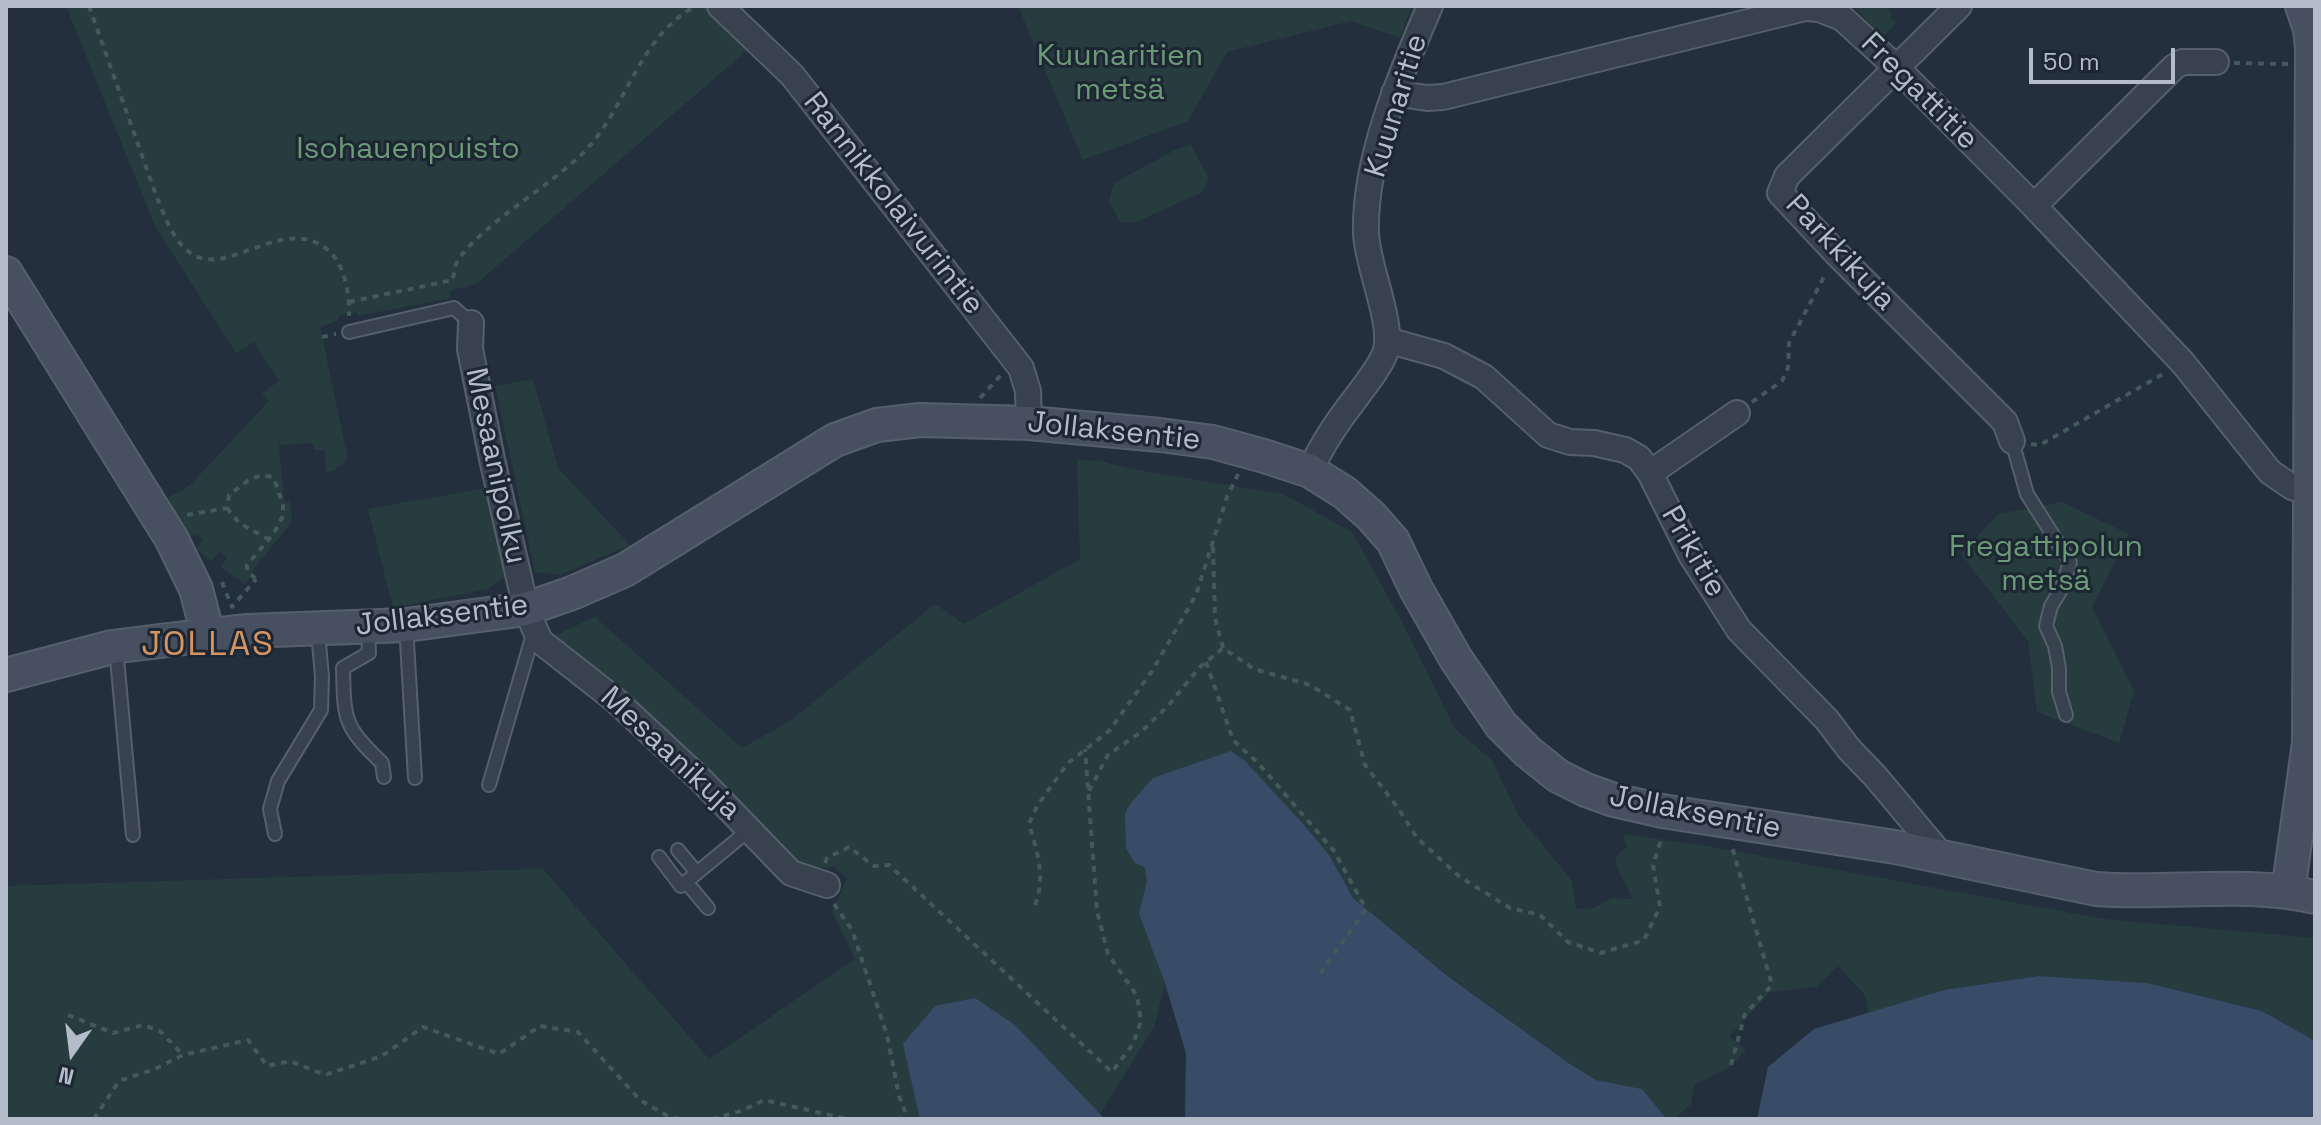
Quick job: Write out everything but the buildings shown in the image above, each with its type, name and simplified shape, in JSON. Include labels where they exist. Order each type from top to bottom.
[{"type":"main road","points":[[2301,895],[2310,784],[2313,494],[2309,351],[2312,49],[2310,29],[2302,6]]},
{"type":"main road","points":[[6,273],[185,563],[196,589],[208,635]]},
{"type":"main road","name":"Jollaksentie","points":[[6,675],[116,647],[208,635],[260,630],[530,619],[572,593],[625,570],[835,440],[877,425],[920,420],[1029,423],[1213,442],[1310,471],[1345,493],[1393,541],[1456,659],[1501,725],[1558,776],[1614,800],[1662,811],[1942,856],[2096,889],[2255,890],[2301,895]]},
{"type":"street","name":"Rannikkolaivurintie","points":[[720,6],[792,75],[1021,368],[1028,391],[1029,423]]},
{"type":"street","name":"Kuunaritie","points":[[1387,340],[1369,260],[1366,216],[1377,151],[1394,93],[1430,6]]},
{"type":"street","points":[[1897,68],[1959,6]]},
{"type":"street","name":"Fregattitie","points":[[1394,93],[1443,97],[1805,8],[1819,9],[1842,18],[1897,68],[2034,206],[2183,363],[2270,472],[2292,487],[2313,494]]},
{"type":"street","points":[[2034,206],[2174,67],[2182,62],[2216,62]]},
{"type":"street","name":"Parkkikuja","points":[[1897,68],[1782,183],[1780,193],[2005,422],[2012,441]]},
{"type":"street","name":"Mesaanipolku","points":[[471,323],[473,365],[530,619]]},
{"type":"street","points":[[1310,471],[1322,443],[1378,365],[1385,353],[1387,340]]},
{"type":"street","name":"Prikitie","points":[[1387,340],[1444,356],[1484,377],[1548,435],[1570,442],[1594,443],[1625,450],[1639,458],[1650,473],[1691,555],[1739,630],[1827,720],[1942,856]]},
{"type":"street","points":[[1650,473],[1737,413]]},
{"type":"street","name":"Mesaanikuja","points":[[530,619],[540,641],[614,699],[701,780],[791,873],[827,885]]},
{"type":"lane","points":[[349,332],[454,308],[471,323]]},
{"type":"lane","points":[[2012,441],[2027,494],[2070,562],[2046,626],[2055,646],[2059,692],[2066,715]]},
{"type":"lane","points":[[489,785],[530,619]]},
{"type":"lane","points":[[406,625],[415,778]]},
{"type":"lane","points":[[368,628],[369,653],[343,668],[344,711],[357,738],[382,763],[384,777]]},
{"type":"lane","points":[[275,834],[270,809],[278,781],[321,710],[318,630]]},
{"type":"lane","points":[[116,647],[133,835]]},
{"type":"lane","points":[[659,857],[681,886],[749,830]]},
{"type":"lane","points":[[678,850],[708,908]]},
{"type":"path","points":[[89,6],[157,198],[185,250],[198,257],[218,259],[296,237],[318,243],[339,261],[349,302],[453,280],[458,259],[581,154],[607,125],[648,50],[663,32],[696,6]]},
{"type":"path","points":[[2216,62],[2291,64]]},
{"type":"path","points":[[1737,413],[1782,381],[1788,368],[1789,343],[1836,253]]},
{"type":"path","points":[[980,398],[1006,369],[1010,355]]},
{"type":"path","points":[[2012,441],[2040,445],[2183,363]]},
{"type":"path","points":[[1035,905],[1040,892],[1039,860],[1029,824],[1037,806],[1068,763],[1109,731],[1152,671],[1196,595],[1227,497],[1241,468]]},
{"type":"path","points":[[218,571],[232,607],[257,578],[247,571],[247,565],[268,539],[279,524],[284,510],[272,477],[251,477],[243,487],[229,495],[227,508],[239,523],[268,539]]},
{"type":"path","points":[[162,524],[171,518],[227,508]]},
{"type":"path","points":[[1212,544],[1216,582],[1215,618],[1223,648],[1254,669],[1310,685],[1350,710],[1365,765],[1417,838],[1460,877],[1510,908],[1540,915],[1568,942],[1601,953],[1644,940],[1660,907],[1653,865],[1664,829]]},
{"type":"path","points":[[1088,793],[1108,755],[1150,723],[1206,662],[1223,648]]},
{"type":"path","points":[[1206,662],[1233,740],[1259,764],[1334,851],[1366,909],[1317,978]]},
{"type":"path","points":[[896,1119],[908,1118],[899,1096],[887,1035],[852,930],[835,907],[821,872],[827,858],[849,847],[874,866],[889,865],[1112,1072],[1133,1044],[1141,1021],[1137,996],[1108,954],[1097,911],[1085,749]]},
{"type":"path","points":[[1730,841],[1772,985],[1745,1014],[1731,1065]]},
{"type":"path","points":[[68,1015],[113,1033],[143,1025],[160,1031],[183,1055]]},
{"type":"path","points":[[94,1119],[119,1081],[155,1069],[183,1055],[248,1040],[267,1066],[290,1061],[325,1075],[382,1056],[423,1027],[499,1054],[540,1026],[578,1032],[640,1100],[671,1118],[687,1119]]},
{"type":"path","points":[[712,1119],[741,1111],[764,1100],[847,1119]]},
{"type":"green space","name":"Isohauenpuisto","points":[[66,6],[708,6],[752,46],[476,284],[449,291],[451,298],[358,316],[356,312],[339,316],[337,321],[320,327],[348,459],[333,471],[326,472],[325,450],[314,450],[313,443],[279,445],[284,502],[290,502],[292,522],[245,584],[221,567],[227,557],[219,551],[212,561],[196,549],[203,539],[194,534],[188,544],[162,502],[190,485],[269,401],[262,393],[279,381],[254,342],[236,353],[155,226]]},
{"type":"green space","name":"Kuunaritien metsä","points":[[1018,6],[1412,6],[1400,38],[1351,21],[1227,52],[1188,121],[1083,160]]},
{"type":"green space","points":[[1853,6],[1885,6],[1896,23],[1883,37]]},
{"type":"green space","points":[[1191,145],[1209,179],[1201,193],[1133,223],[1120,222],[1109,201],[1114,183],[1175,150]]},
{"type":"green space","points":[[533,379],[558,468],[630,545],[560,575],[535,572],[495,386]]},
{"type":"green space","points":[[1077,460],[1099,461],[1283,494],[1352,532],[1404,626],[1455,729],[1491,759],[1519,816],[1572,881],[1576,908],[1590,910],[1612,898],[1633,899],[1615,857],[1627,847],[1623,834],[1712,847],[2104,919],[2315,938],[2315,1041],[2262,1011],[2147,983],[2039,976],[1944,990],[1869,1013],[1865,995],[1838,966],[1816,987],[1770,992],[1729,1037],[1746,1050],[1727,1069],[1694,1085],[1691,1104],[1674,1119],[1667,1119],[1642,1089],[1596,1080],[1449,976],[1353,898],[1329,856],[1192,993],[1185,1119],[1186,1053],[1165,984],[1154,1027],[1100,1114],[1048,1059],[911,1071],[920,1119],[6,1119],[6,886],[543,869],[709,1059],[855,959],[832,912],[847,878],[834,867],[795,868],[549,638],[595,617],[742,748],[790,721],[935,604],[964,624],[1080,559]]},
{"type":"green space","points":[[487,488],[508,575],[488,589],[393,608],[368,509]]},
{"type":"green space","name":"Fregattipolun metsä","points":[[2062,502],[2129,534],[2092,607],[2134,691],[2119,743],[2037,712],[2028,641],[1961,554],[1998,514]]},
{"type":"water","points":[[1231,751],[1246,762],[1305,826],[1329,855],[1353,898],[1449,977],[1570,1064],[1596,1080],[1642,1089],[1667,1119],[1185,1119],[1186,1053],[1165,983],[1139,914],[1147,881],[1145,868],[1134,862],[1126,848],[1125,814],[1153,778]]},
{"type":"water","points":[[2039,976],[2147,983],[2262,1011],[2315,1041],[2315,1119],[1757,1119],[1768,1067],[1814,1029],[1944,990]]},
{"type":"water","points":[[975,998],[1015,1025],[1105,1119],[920,1119],[903,1044],[935,1006]]},
{"type":"district","name":"JOLLAS","points":[[208,646]]}]
